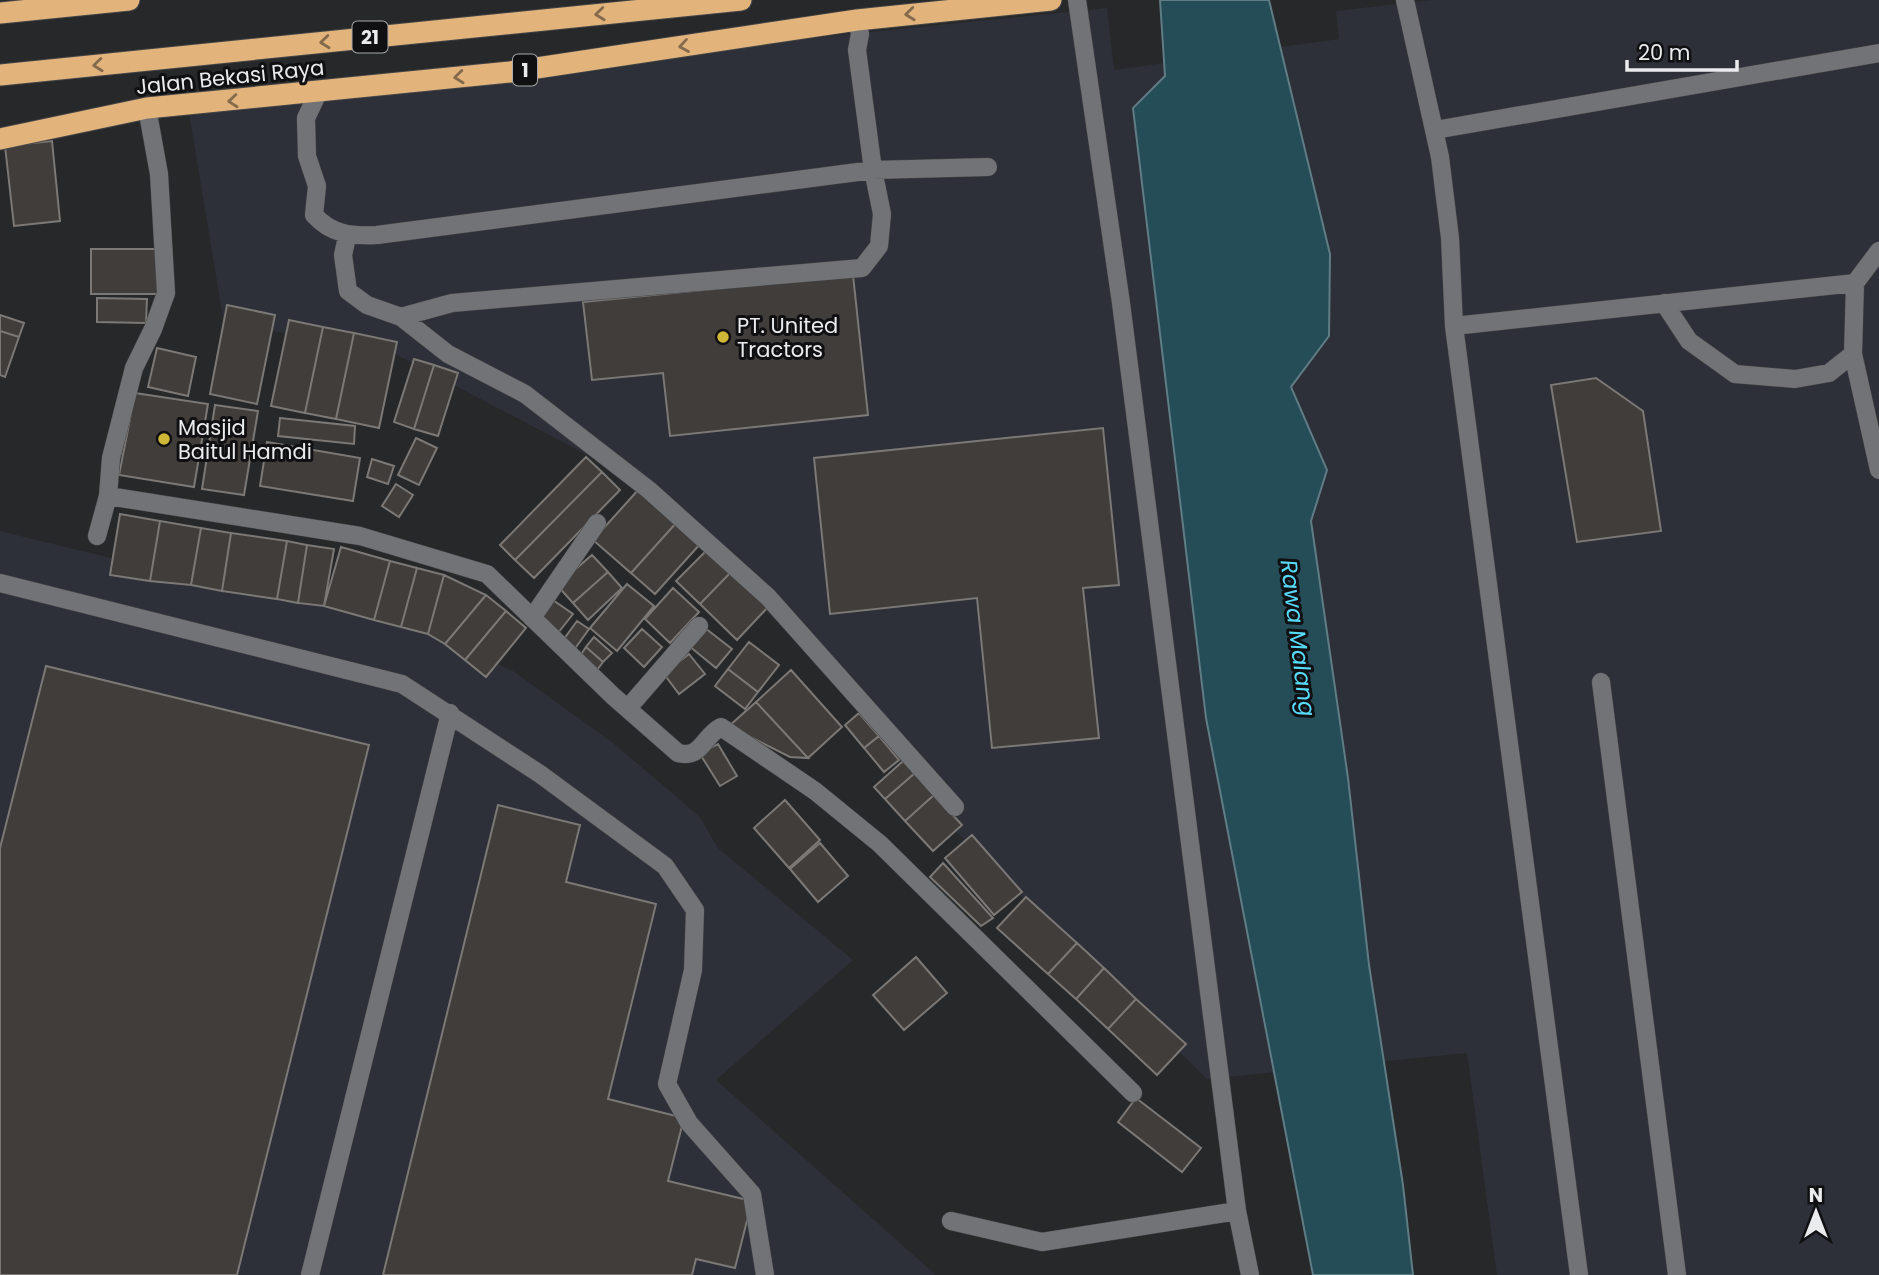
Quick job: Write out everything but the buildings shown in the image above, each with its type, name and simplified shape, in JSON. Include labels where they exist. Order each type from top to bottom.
[{"type":"highway","points":[[0,13],[129,0]]},
{"type":"highway","name":"21","points":[[0,75],[741,0]]},
{"type":"highway","name":"Jalan Bekasi Raya","points":[[0,139],[147,108],[510,72],[857,20],[1051,0]]},
{"type":"street","points":[[1077,0],[1121,303],[1237,1211],[1250,1275]]},
{"type":"street","points":[[1405,0],[1435,130],[1450,238],[1454,326],[1579,1275]]},
{"type":"street","points":[[401,317],[452,303],[862,268],[879,246],[882,214],[873,170],[858,50],[860,34],[857,20]]},
{"type":"street","points":[[1435,130],[1879,53]]},
{"type":"street","points":[[318,93],[306,118],[307,156],[317,186],[314,215],[321,223],[347,237],[873,170],[988,167]]},
{"type":"street","points":[[97,536],[108,496],[111,458],[134,368],[153,330],[166,293],[159,174],[147,108]]},
{"type":"street","points":[[347,237],[343,255],[348,291],[367,305],[401,317],[449,354],[525,394],[649,490],[768,597],[955,807]]},
{"type":"street","points":[[1879,251],[1855,283],[1853,354],[1879,470]]},
{"type":"street","points":[[1454,326],[1855,283]]},
{"type":"street","points":[[1664,303],[1689,341],[1735,374],[1807,377],[1829,373],[1853,354]]},
{"type":"street","points":[[108,496],[373,540],[487,574],[678,753],[687,755],[698,752],[721,727],[815,791],[880,844],[1133,1093]]},
{"type":"street","points":[[532,618],[597,523]]},
{"type":"street","points":[[0,583],[402,684],[450,713],[665,866],[695,910],[693,970],[667,1084],[688,1123],[752,1194],[765,1275]]},
{"type":"street","points":[[628,708],[699,626]]},
{"type":"street","points":[[1601,682],[1676,1275]]},
{"type":"street","points":[[310,1275],[450,713]]},
{"type":"street","points":[[951,1221],[1042,1242],[1237,1211]]},
{"type":"shaded area","points":[[1431,0],[1879,0],[1879,1275],[1497,1275],[1467,1053],[1207,1079],[936,812],[869,711],[625,475],[382,347],[224,324],[188,107],[1107,8],[1114,70],[1339,39],[1336,11]]},
{"type":"shaded area","points":[[0,531],[214,583],[403,621],[513,671],[613,743],[699,816],[718,848],[853,960],[716,1080],[936,1275],[0,1275]]},
{"type":"water","name":"Rawa Malang","points":[[1160,0],[1269,0],[1330,254],[1329,336],[1291,387],[1327,470],[1311,521],[1348,778],[1369,965],[1403,1185],[1413,1275],[1313,1275],[1206,718],[1133,108],[1165,76]]},
{"type":"place","name":"PT. United Tractors","points":[[723,337]]},
{"type":"place","name":"Masjid Baitul Hamdi","points":[[164,439]]}]
